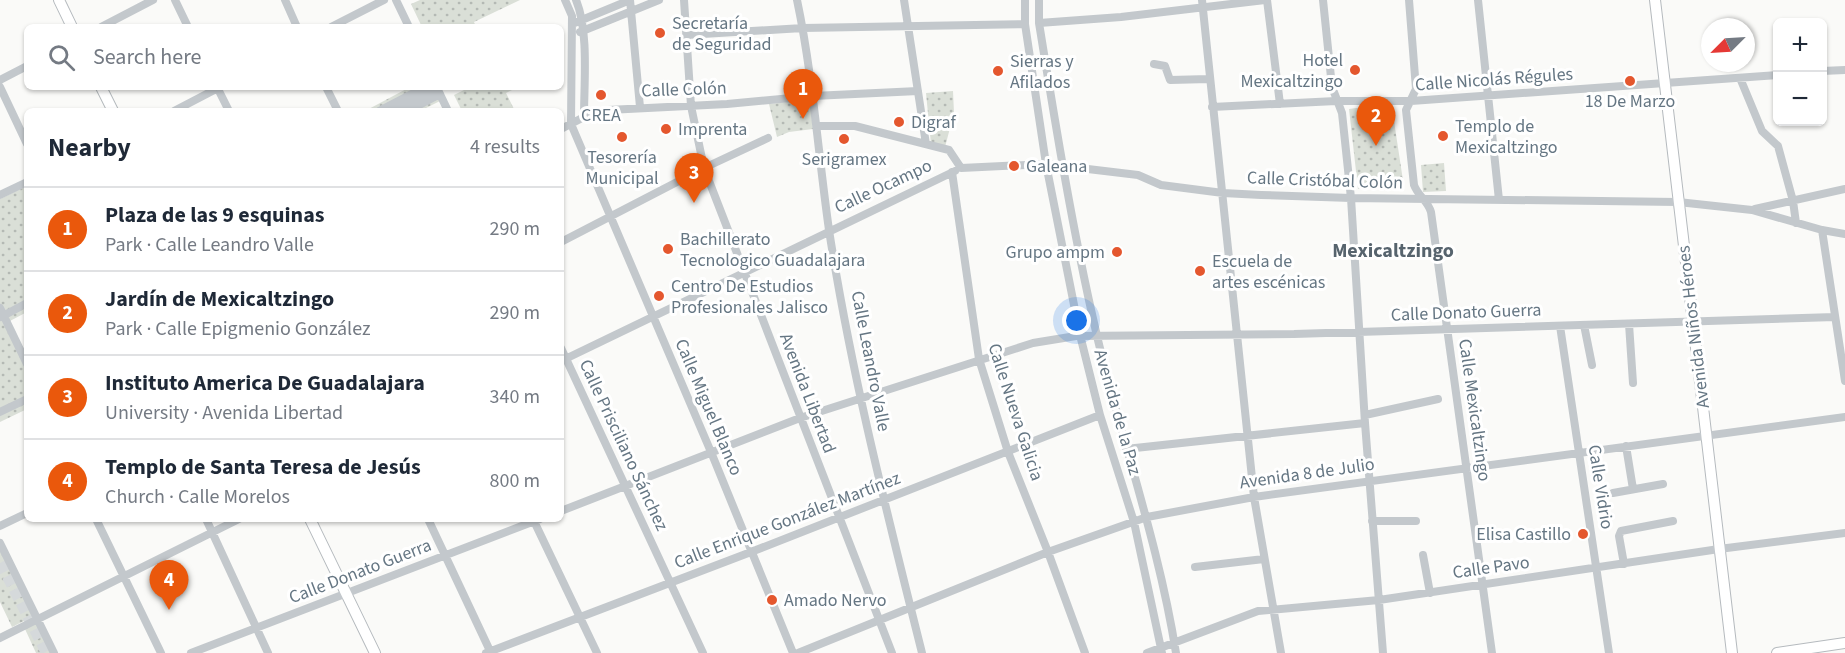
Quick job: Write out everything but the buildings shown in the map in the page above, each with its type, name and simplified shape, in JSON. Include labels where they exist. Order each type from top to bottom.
[{"type":"main road","points":[[59,0],[71,24]]},
{"type":"main road","name":"Avenida Niños Héroes","points":[[1655,0],[1732,653]]},
{"type":"main road","points":[[102,90],[112,108]]},
{"type":"main road","points":[[311,522],[375,653]]},
{"type":"main road","points":[[1777,653],[1845,643]]},
{"type":"street","points":[[106,24],[153,0]]},
{"type":"street","points":[[175,0],[187,24]]},
{"type":"street","points":[[285,0],[296,24]]},
{"type":"street","points":[[337,24],[384,0]]},
{"type":"street","points":[[396,0],[408,24]]},
{"type":"street","name":"Calle Miguel Blanco","points":[[565,0],[572,16],[568,30],[571,124],[711,452],[751,552],[796,653]]},
{"type":"street","points":[[576,0],[583,31],[584,117]]},
{"type":"street","points":[[568,30],[582,20],[630,0],[640,107]]},
{"type":"street","points":[[568,30],[583,31],[658,0]]},
{"type":"street","name":"Avenida Libertad","points":[[684,0],[691,106],[704,168],[892,653]]},
{"type":"street","name":"Calle Leandro Valle","points":[[797,0],[813,96],[829,230],[860,399],[922,653]]},
{"type":"street","points":[[904,0],[926,144]]},
{"type":"street","name":"Avenida de la Paz","points":[[1024,0],[1024,24],[1046,164],[1080,335],[1100,415],[1134,522],[1162,650]]},
{"type":"street","name":"Avenida de la Paz","points":[[1039,0],[1039,23],[1063,167],[1097,335],[1126,449],[1161,571],[1176,653]]},
{"type":"street","points":[[1039,23],[1121,17],[1202,3],[1266,0],[1280,104]]},
{"type":"street","points":[[1323,0],[1332,87],[1342,113],[1351,198],[1369,481],[1383,653]]},
{"type":"street","name":"Calle Mexicaltzingo","points":[[1409,0],[1416,78],[1415,95],[1406,110],[1414,185],[1417,193],[1429,204],[1431,212],[1492,653]]},
{"type":"street","points":[[1478,0],[1498,200]]},
{"type":"street","points":[[1202,3],[1254,497],[1281,653]]},
{"type":"street","points":[[686,35],[803,28],[1024,24]]},
{"type":"street","points":[[1154,64],[1165,66],[1166,76],[1170,80],[1209,79]]},
{"type":"street","points":[[0,80],[24,68]]},
{"type":"street","points":[[1827,71],[1845,70]]},
{"type":"street","name":"Calle Nicolás Régules","points":[[1212,107],[1336,100],[1411,101],[1773,75]]},
{"type":"street","points":[[1740,78],[1762,131],[1778,146],[1793,201],[1796,223]]},
{"type":"street","points":[[0,87],[24,138]]},
{"type":"street","points":[[180,108],[212,90]]},
{"type":"street","points":[[219,90],[228,108]]},
{"type":"street","points":[[328,90],[336,108]]},
{"type":"street","points":[[386,108],[419,90]]},
{"type":"street","points":[[400,108],[436,90]]},
{"type":"street","points":[[412,108],[437,90]]},
{"type":"street","points":[[438,90],[447,108]]},
{"type":"street","name":"Calle Colón","points":[[564,128],[584,117],[608,110],[918,91]]},
{"type":"street","points":[[817,126],[855,126],[949,150],[956,170]]},
{"type":"street","points":[[564,240],[704,168],[768,138]]},
{"type":"street","name":"Calle Cristóbal Colón","points":[[956,170],[1046,164],[1138,175],[1161,185],[1223,193],[1351,198],[1678,202],[1752,210],[1822,230],[1845,234]]},
{"type":"street","name":"Calle Ocampo","points":[[564,359],[956,170]]},
{"type":"street","name":"Calle Nueva Galicia","points":[[956,170],[979,359],[1008,452],[1085,653]]},
{"type":"street","points":[[0,195],[24,183]]},
{"type":"street","points":[[1752,210],[1845,189]]},
{"type":"street","points":[[1822,230],[1845,381]]},
{"type":"street","points":[[24,304],[1,314],[24,358]]},
{"type":"street","name":"Calle Donato Guerra","points":[[979,359],[1033,343],[1080,335],[1237,335],[1835,317]]},
{"type":"street","points":[[1629,324],[1634,383]]},
{"type":"street","points":[[1584,325],[1593,365]]},
{"type":"street","name":"Calle Vidrio","points":[[1560,326],[1609,653]]},
{"type":"street","points":[[564,510],[800,418],[979,359]]},
{"type":"street","name":"Calle Prisciliano Sánchez","points":[[564,361],[626,486],[703,653]]},
{"type":"street","points":[[1126,449],[1247,437],[1365,419],[1438,399]]},
{"type":"street","points":[[0,412],[24,400]]},
{"type":"street","name":"Calle Enrique González Martínez","points":[[489,652],[1100,415]]},
{"type":"street","name":"Avenida 8 de Julio","points":[[796,653],[1048,552],[1147,517],[1254,497],[1845,417]]},
{"type":"street","points":[[1626,446],[1633,489]]},
{"type":"street","points":[[1613,493],[1664,484]]},
{"type":"street","points":[[0,526],[24,514]]},
{"type":"street","points":[[1372,521],[1416,521]]},
{"type":"street","points":[[1624,564],[1619,536],[1621,531],[1673,521]]},
{"type":"street","points":[[97,522],[161,653]]},
{"type":"street","points":[[207,522],[268,653]]},
{"type":"street","points":[[0,638],[233,522]]},
{"type":"street","points":[[430,522],[489,652]]},
{"type":"street","name":"Calle Donato Guerra","points":[[191,653],[530,522]]},
{"type":"street","points":[[536,522],[597,653]]},
{"type":"street","name":"Calle Pavo","points":[[1147,653],[1162,650],[1174,642],[1249,614],[1430,593],[1845,532]]},
{"type":"street","points":[[0,543],[54,653]]},
{"type":"street","points":[[1423,555],[1430,593]]},
{"type":"street","points":[[1195,567],[1264,559]]},
{"type":"shaded area","points":[[420,0],[520,0],[474,22],[475,24],[421,24],[411,4]]},
{"type":"shaded area","points":[[404,90],[435,90],[440,101],[426,108],[371,108]]},
{"type":"shaded area","points":[[464,90],[512,90],[506,93],[514,108],[460,108],[454,95]]},
{"type":"shaded area","points":[[953,91],[954,113],[945,147],[931,144],[926,93]]},
{"type":"shaded area","points":[[806,100],[810,102],[813,129],[789,132],[777,137],[769,104]]},
{"type":"shaded area","points":[[1392,108],[1404,187],[1358,189],[1349,109]]},
{"type":"shaded area","points":[[1444,163],[1446,191],[1423,192],[1421,165]]},
{"type":"shaded area","points":[[24,187],[24,314],[8,322],[24,355],[24,410],[0,422],[0,199]]},
{"type":"shaded area","points":[[0,547],[34,616],[12,627],[0,602]]},
{"type":"shaded area","points":[[38,623],[52,653],[36,653],[25,629]]},
{"type":"tunnel","points":[[0,563],[46,653]]},
{"type":"place","name":"Secretaría de Seguridad","points":[[660,33]]},
{"type":"place","name":"Hotel Mexicaltzingo","points":[[1355,70]]},
{"type":"place","name":"Sierras y Afilados","points":[[998,71]]},
{"type":"place","name":"18 De Marzo","points":[[1630,81]]},
{"type":"place","name":"CREA","points":[[601,95]]},
{"type":"place","name":"Plaza de las 9 esquinas","points":[[803,119]]},
{"type":"place","name":"Digraf","points":[[899,122]]},
{"type":"place","name":"Imprenta","points":[[666,129]]},
{"type":"place","name":"Templo de Mexicaltzingo","points":[[1443,136]]},
{"type":"place","name":"Tesorería Municipal","points":[[622,137]]},
{"type":"place","name":"Serigramex","points":[[844,139]]},
{"type":"place","name":"Jardín de Mexicaltzingo","points":[[1376,146]]},
{"type":"place","name":"Galeana","points":[[1014,166]]},
{"type":"place","name":"Instituto America De Guadalajara","points":[[694,203]]},
{"type":"place","name":"Bachillerato Tecnologico Guadalajara","points":[[668,249]]},
{"type":"place","name":"Grupo ampm","points":[[1117,252]]},
{"type":"place","name":"Escuela de artes escénicas","points":[[1200,271]]},
{"type":"place","name":"Centro De Estudios Profesionales Jalisco","points":[[659,296]]},
{"type":"place","name":"Elisa Castillo","points":[[1583,534]]},
{"type":"place","name":"Amado Nervo","points":[[772,600]]},
{"type":"place","name":"Templo de Santa Teresa de Jesús","points":[[169,610]]},
{"type":"district","name":"Mexicaltzingo","points":[[1393,250]]}]
